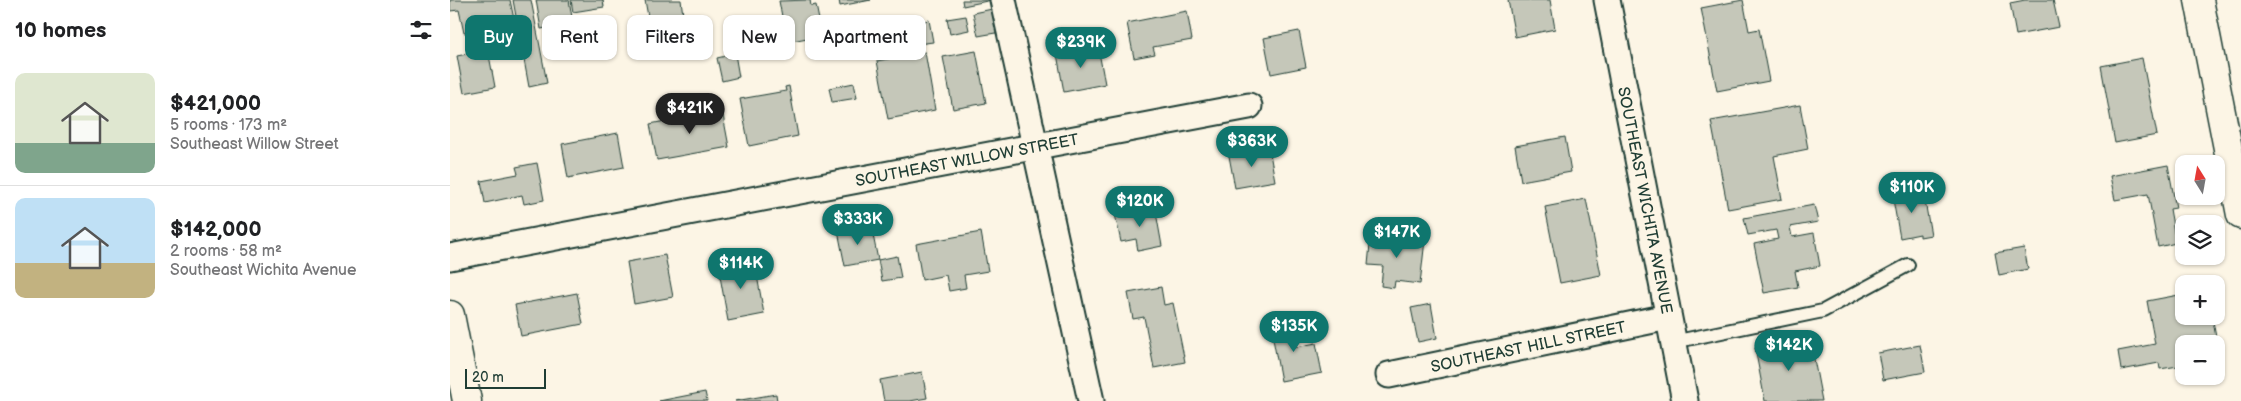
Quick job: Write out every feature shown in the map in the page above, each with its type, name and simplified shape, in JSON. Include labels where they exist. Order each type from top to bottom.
[{"type":"main road","points":[[2199,0],[2233,137],[2241,215]]},
{"type":"main road","points":[[450,315],[467,401]]},
{"type":"street","points":[[1003,0],[1091,401]]},
{"type":"street","name":"SOUTHEAST WICHITA AVENUE","points":[[1607,0],[1685,401]]},
{"type":"street","name":"SOUTHEAST WILLOW STREET","points":[[450,257],[1249,106]]},
{"type":"street","name":"SOUTHEAST HILL STREET","points":[[1389,375],[1668,317]]},
{"type":"lane","points":[[1673,342],[1823,311],[1908,265]]},
{"type":"building","points":[[450,0],[510,0],[513,15],[465,15],[464,33],[459,10],[450,11]]},
{"type":"building","points":[[513,0],[531,0],[547,83],[529,87],[524,60],[532,60],[532,15],[516,15]]},
{"type":"building","points":[[536,0],[569,0],[572,15],[542,15],[541,29]]},
{"type":"building","points":[[571,0],[603,0],[604,7],[573,12]]},
{"type":"building","points":[[645,0],[681,0],[683,15],[648,15]]},
{"type":"building","points":[[810,0],[811,6],[816,5],[818,15],[805,15],[805,38],[795,40],[795,15],[782,15],[779,1]]},
{"type":"building","points":[[839,0],[871,0],[840,6]]},
{"type":"building","points":[[962,0],[992,0],[963,6]]},
{"type":"building","points":[[1508,0],[1550,0],[1555,29],[1515,37]]},
{"type":"building","points":[[1743,0],[1749,31],[1759,29],[1769,81],[1717,91],[1701,8]]},
{"type":"building","points":[[2025,0],[2053,0],[2059,27],[2016,35],[2010,3]]},
{"type":"building","points":[[997,8],[1001,32],[978,36],[973,13]]},
{"type":"building","points":[[1187,11],[1192,40],[1153,47],[1155,54],[1134,58],[1127,23]]},
{"type":"building","points":[[966,16],[969,30],[950,34],[947,19]]},
{"type":"building","points":[[929,20],[933,42],[926,43],[926,21]]},
{"type":"building","points":[[1299,31],[1306,67],[1271,74],[1264,38]]},
{"type":"building","points":[[1098,47],[1105,84],[1064,92],[1057,54]]},
{"type":"building","points":[[976,51],[986,103],[953,109],[943,57]]},
{"type":"building","points":[[465,54],[465,60],[490,60],[495,87],[464,93],[457,56]]},
{"type":"building","points":[[723,57],[723,60],[736,60],[739,77],[722,81],[717,58]]},
{"type":"building","points":[[926,58],[935,110],[888,119],[877,61],[926,60]]},
{"type":"building","points":[[2142,58],[2157,135],[2115,143],[2101,66]]},
{"type":"building","points":[[854,83],[857,98],[832,102],[829,88]]},
{"type":"building","points":[[789,86],[798,136],[749,146],[740,99],[786,91],[785,87]]},
{"type":"building","points":[[1800,105],[1808,149],[1774,156],[1782,199],[1728,209],[1711,121]]},
{"type":"building","points":[[722,110],[729,147],[657,160],[650,124]]},
{"type":"building","points":[[618,133],[624,167],[568,178],[562,144]]},
{"type":"building","points":[[1565,137],[1571,172],[1521,181],[1515,146]]},
{"type":"building","points":[[1269,148],[1275,181],[1235,188],[1229,156]]},
{"type":"building","points":[[537,163],[544,200],[524,204],[522,195],[485,203],[481,181],[518,174],[516,167]]},
{"type":"building","points":[[2168,165],[2176,208],[2170,209],[2175,243],[2158,247],[2148,194],[2115,200],[2110,176]]},
{"type":"building","points":[[1923,190],[1931,235],[1920,237],[1920,234],[1900,238],[1892,194]]},
{"type":"building","points":[[1586,199],[1601,275],[1560,283],[1545,207]]},
{"type":"building","points":[[1814,205],[1818,222],[1790,227],[1792,237],[1814,233],[1820,266],[1795,271],[1798,287],[1764,293],[1754,244],[1778,239],[1776,230],[1748,235],[1744,218]]},
{"type":"building","points":[[1155,207],[1162,246],[1138,251],[1136,239],[1121,242],[1115,214]]},
{"type":"building","points":[[871,225],[878,260],[845,266],[838,231]]},
{"type":"building","points":[[981,232],[988,271],[964,275],[966,288],[949,291],[946,275],[922,280],[916,244]]},
{"type":"building","points":[[1371,234],[1425,240],[1420,284],[1395,281],[1394,288],[1381,286],[1383,266],[1368,265]]},
{"type":"building","points":[[2024,248],[2028,269],[1999,275],[1995,253]]},
{"type":"building","points":[[665,255],[673,297],[634,304],[627,262]]},
{"type":"building","points":[[897,256],[901,278],[882,281],[878,260]]},
{"type":"building","points":[[754,259],[764,314],[728,321],[718,265]]},
{"type":"building","points":[[1161,287],[1164,305],[1173,303],[1185,362],[1154,368],[1144,317],[1133,319],[1128,293]]},
{"type":"building","points":[[577,293],[583,324],[521,336],[515,305]]},
{"type":"building","points":[[2175,296],[2175,325],[2214,325],[2216,335],[2175,335],[2175,366],[2160,369],[2159,363],[2121,370],[2118,351],[2155,344],[2147,301]]},
{"type":"building","points":[[1431,304],[1437,338],[1418,342],[1411,308]]},
{"type":"building","points":[[1291,319],[1296,347],[1316,343],[1322,373],[1281,381],[1270,323]]},
{"type":"building","points":[[1810,338],[1822,401],[1765,401],[1755,348]]},
{"type":"building","points":[[1920,345],[1925,372],[1883,380],[1878,353]]},
{"type":"building","points":[[922,372],[927,398],[910,401],[884,401],[880,380]]},
{"type":"building","points":[[705,392],[707,401],[659,401]]},
{"type":"building","points":[[776,394],[777,401],[735,401]]}]
